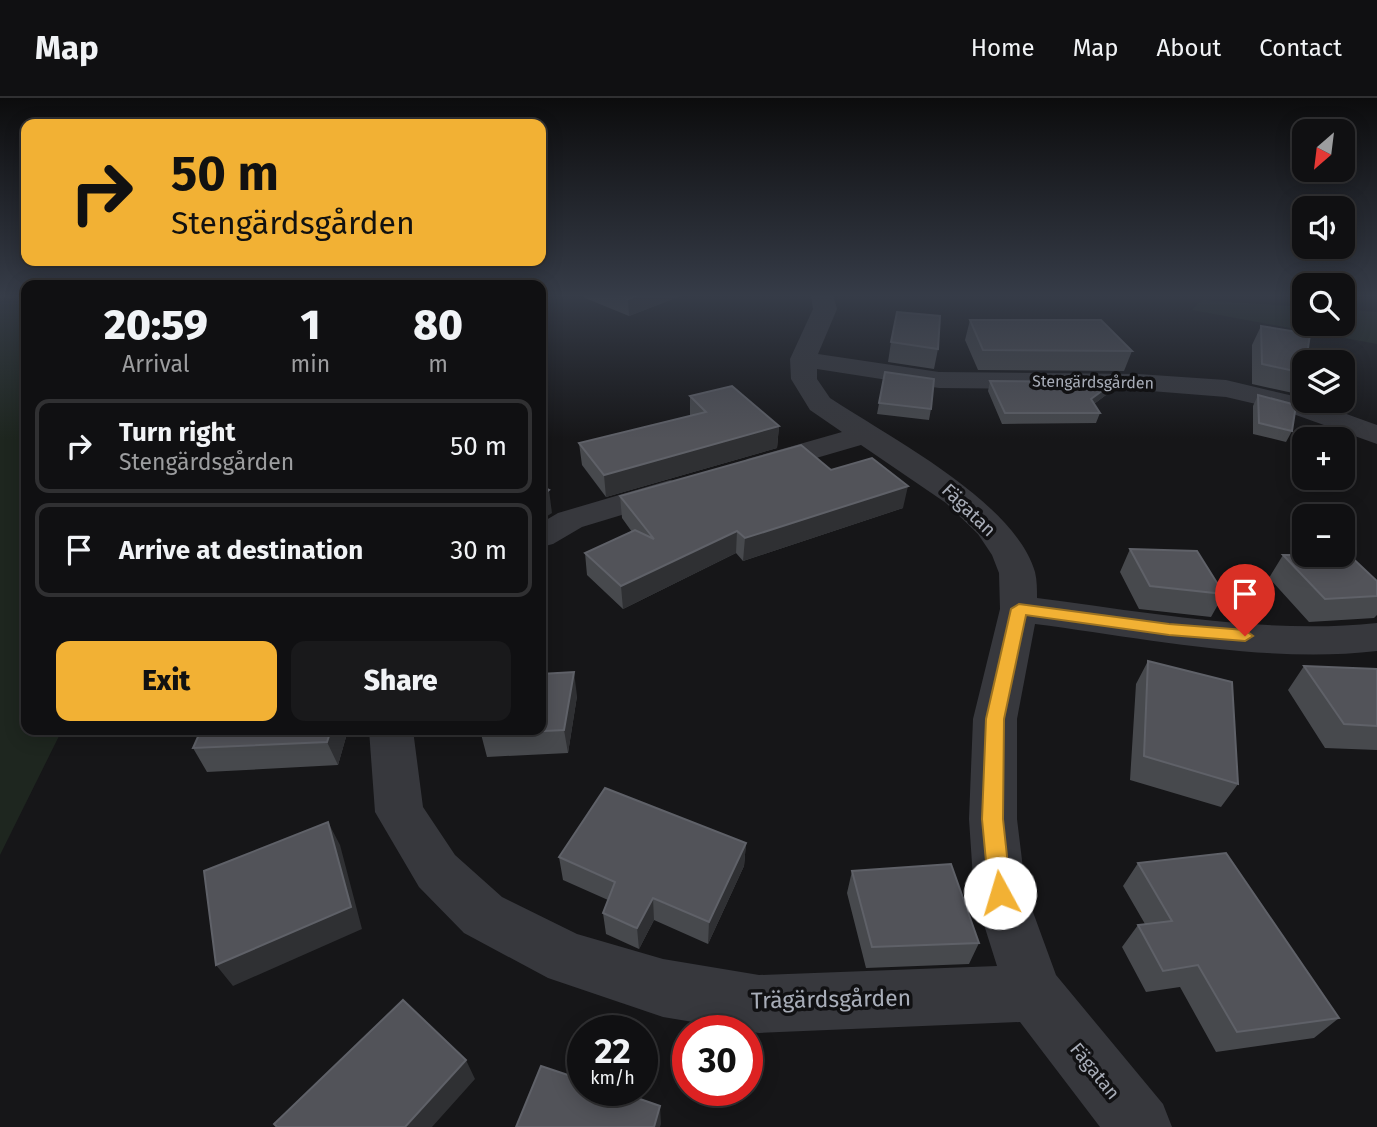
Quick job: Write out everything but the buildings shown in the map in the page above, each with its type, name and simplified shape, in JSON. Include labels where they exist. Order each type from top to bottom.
[{"type":"street","points":[[803,359],[810,343]]},
{"type":"street","name":"Stengärdsgården","points":[[803,359],[895,376],[941,380],[1084,381],[1207,386],[1294,405],[1377,435]]},
{"type":"street","name":"Fägatan","points":[[803,359],[804,379],[820,404],[863,435],[934,478],[990,527],[1010,555],[1017,573],[1019,609],[995,719],[993,819],[1000,893],[1034,993],[1140,1127]]},
{"type":"street","points":[[546,534],[570,520],[863,435]]},
{"type":"street","points":[[1019,609],[1224,635],[1342,641],[1377,637]]},
{"type":"street","name":"Trägärdsgården","points":[[391,735],[399,812],[438,872],[483,915],[568,960],[663,988],[760,1004],[1034,993]]},
{"type":"shaded area","points":[[0,343],[21,343],[21,735],[60,735],[0,855]]},
{"type":"route","points":[[1000,893],[993,819],[995,719],[1019,609],[1245,636]]}]
